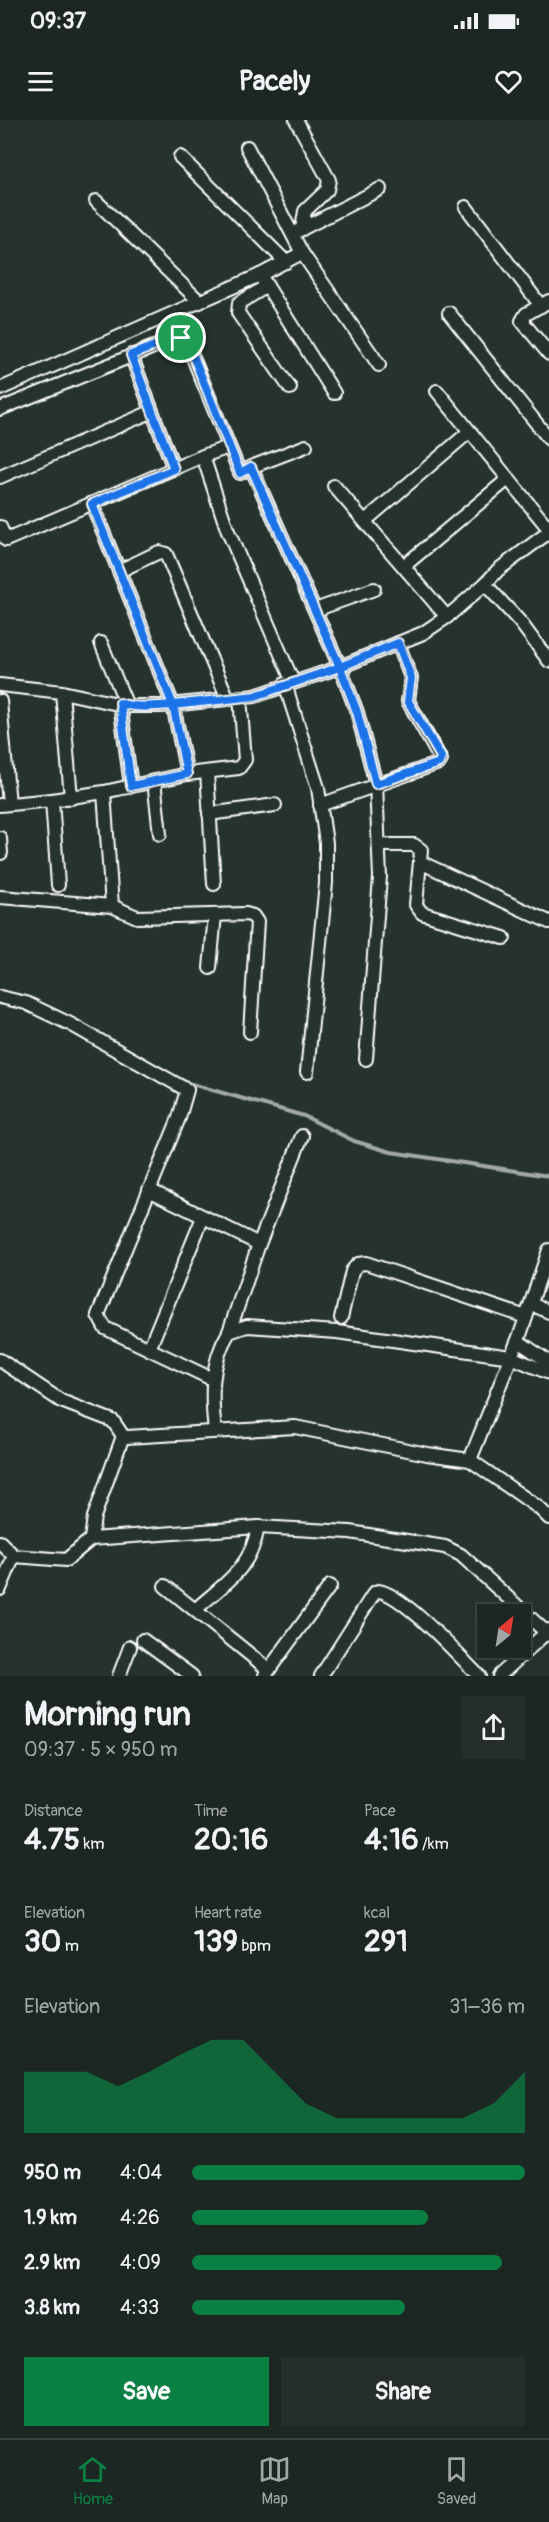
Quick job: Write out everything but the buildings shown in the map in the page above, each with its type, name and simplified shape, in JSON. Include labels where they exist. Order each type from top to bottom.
[{"type":"street","points":[[296,120],[329,180],[327,190],[305,211],[297,232]]},
{"type":"street","points":[[247,147],[297,232],[302,253],[379,365]]},
{"type":"street","points":[[180,157],[286,262]]},
{"type":"street","points":[[297,232],[380,189]]},
{"type":"street","points":[[96,201],[200,302]]},
{"type":"street","points":[[466,207],[545,303],[526,314],[522,321],[549,354]]},
{"type":"street","points":[[0,389],[260,275],[302,253]]},
{"type":"street","points":[[260,275],[334,393]]},
{"type":"street","points":[[267,286],[239,303],[238,313],[290,388]]},
{"type":"street","points":[[449,313],[549,439]]},
{"type":"street","points":[[0,409],[176,338],[184,340],[240,473],[306,446]]},
{"type":"street","points":[[131,355],[174,469]]},
{"type":"street","points":[[0,685],[62,692],[124,704],[173,705],[255,696],[340,667],[423,633],[447,617],[498,570],[549,531],[437,391]]},
{"type":"street","points":[[0,477],[151,412]]},
{"type":"street","points":[[365,521],[469,432]]},
{"type":"street","points":[[0,527],[6,540],[229,447]]},
{"type":"street","points":[[203,456],[227,529],[289,683],[312,765],[320,805],[327,866],[308,1072]]},
{"type":"street","points":[[251,467],[340,667],[357,712],[376,784],[379,845],[378,911],[366,1059]]},
{"type":"street","points":[[404,566],[508,479]]},
{"type":"street","points":[[334,486],[447,617]]},
{"type":"street","points":[[92,504],[173,705],[187,774]]},
{"type":"street","points":[[0,701],[5,804],[71,798],[187,774],[239,768],[243,765],[245,760],[234,698],[166,555],[159,552],[119,571]]},
{"type":"street","points":[[485,584],[520,622],[549,661]]},
{"type":"street","points":[[315,610],[374,589]]},
{"type":"street","points":[[101,643],[124,704],[131,786]]},
{"type":"street","points":[[320,805],[439,763],[441,760],[408,701],[411,678],[398,643]]},
{"type":"street","points":[[62,692],[71,798]]},
{"type":"street","points":[[207,772],[214,885]]},
{"type":"street","points":[[154,781],[160,834]]},
{"type":"street","points":[[104,792],[112,906]]},
{"type":"street","points":[[52,800],[58,885]]},
{"type":"street","points":[[209,814],[275,805]]},
{"type":"street","points":[[0,837],[1,853]]},
{"type":"street","points":[[379,845],[414,845],[421,850],[418,909],[422,913],[504,938]]},
{"type":"street","points":[[420,862],[549,922]]},
{"type":"street","points":[[0,897],[112,906],[137,917],[246,914],[253,916],[257,922],[250,1032]]},
{"type":"street","points":[[210,968],[215,915]]},
{"type":"street","points":[[0,997],[36,1007],[96,1037],[185,1087],[187,1093],[179,1118],[98,1316],[105,1328],[212,1379]]},
{"type":"street","points":[[215,1431],[211,1401],[212,1379],[259,1244],[302,1136]]},
{"type":"street","points":[[149,1190],[259,1244]]},
{"type":"street","points":[[149,1349],[204,1216]]},
{"type":"street","points":[[470,1460],[518,1341],[549,1250]]},
{"type":"street","points":[[340,1318],[352,1271],[358,1264],[366,1263],[526,1317]]},
{"type":"street","points":[[531,1304],[549,1312]]},
{"type":"street","points":[[229,1332],[247,1326],[337,1332],[512,1356],[549,1373]]},
{"type":"street","points":[[518,1341],[549,1362]]},
{"type":"street","points":[[0,1360],[61,1401],[113,1421],[123,1436]]},
{"type":"street","points":[[123,1436],[295,1427],[427,1454],[470,1460],[539,1508],[549,1518]]},
{"type":"street","points":[[92,1539],[94,1518],[123,1436]]},
{"type":"street","points":[[195,1610],[239,1571],[250,1557],[258,1527]]},
{"type":"street","points":[[0,1542],[14,1556],[66,1560],[92,1539],[258,1527],[350,1532],[445,1547],[461,1555],[548,1632],[499,1676]]},
{"type":"street","points":[[0,1589],[14,1556]]},
{"type":"street","points":[[165,1586],[267,1673],[330,1586]]},
{"type":"street","points":[[321,1676],[374,1593],[378,1591],[394,1597],[436,1633],[479,1676]]},
{"type":"street","points":[[143,1640],[192,1676]]},
{"type":"street","points":[[119,1676],[130,1647]]},
{"type":"waterway","points":[[175,1077],[188,1083],[304,1116],[354,1141],[391,1152],[549,1176]]},
{"type":"route","points":[[181,338],[131,355],[174,469],[92,504],[173,705],[187,774],[131,786],[120,703],[127,706],[161,706],[173,705],[255,696],[340,667],[357,712],[376,784],[439,763],[441,757],[408,701],[411,678],[398,643],[340,667],[251,467],[240,473],[188,343],[181,338]]}]
